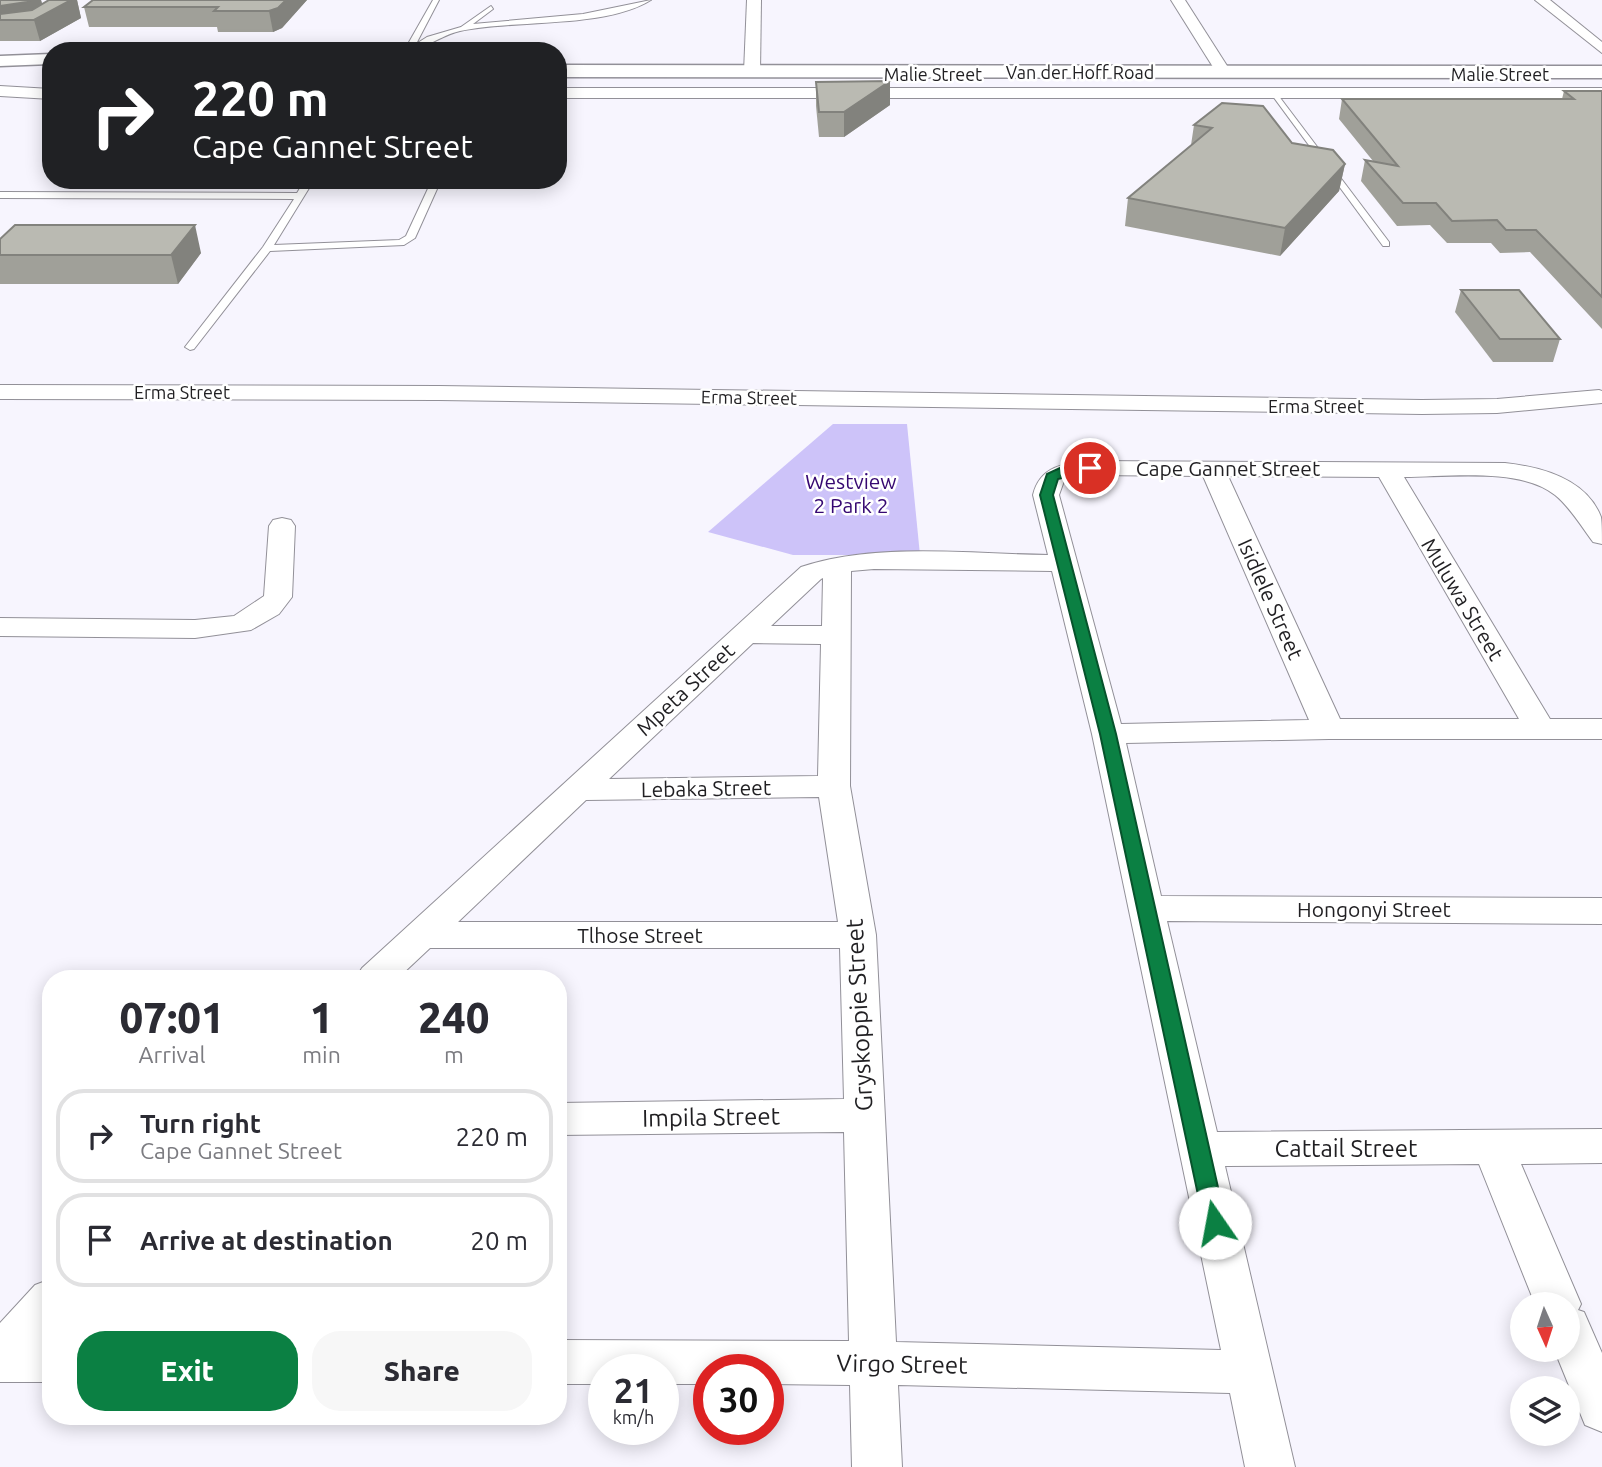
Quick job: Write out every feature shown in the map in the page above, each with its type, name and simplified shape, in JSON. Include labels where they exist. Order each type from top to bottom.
[{"type":"main road","points":[[0,61],[42,59]]},
{"type":"main road","points":[[0,68],[42,67]]},
{"type":"main road","name":"Van der Hoff Road","points":[[567,71],[1602,72]]},
{"type":"street","points":[[751,72],[754,0]]},
{"type":"street","points":[[1178,0],[1223,72]]},
{"type":"street","points":[[1542,0],[1602,49]]},
{"type":"street","points":[[0,91],[42,93]]},
{"type":"street","name":"Malie Street","points":[[567,93],[1602,93]]},
{"type":"street","name":"Erma Street","points":[[0,392],[439,393],[1099,405],[1497,406],[1601,403]]},
{"type":"street","name":"Cape Gannet Street","points":[[1270,1467],[1108,734],[1046,495],[1052,477],[1060,472],[1090,468],[1505,470],[1548,477],[1568,491],[1602,536]]},
{"type":"street","name":"Isidlele Street","points":[[1212,468],[1329,729]]},
{"type":"street","name":"Muluwa Street","points":[[1387,469],[1540,729]]},
{"type":"street","points":[[0,627],[195,629],[241,624],[269,608],[278,597],[282,526]]},
{"type":"street","name":"Mpeta Street","points":[[385,970],[811,573],[837,564],[874,561],[1062,563]]},
{"type":"street","name":"Gryskoppie Street","points":[[837,564],[834,786],[858,934],[877,1467]]},
{"type":"street","points":[[743,634],[835,635]]},
{"type":"street","points":[[1108,734],[1329,729],[1602,729]]},
{"type":"street","name":"Lebaka Street","points":[[577,790],[834,786]]},
{"type":"street","name":"Hongonyi Street","points":[[1146,908],[1602,911]]},
{"type":"street","name":"Tlhose Street","points":[[422,935],[858,934]]},
{"type":"street","name":"Impila Street","points":[[567,1119],[864,1115]]},
{"type":"street","name":"Cattail Street","points":[[1199,1149],[1602,1146]]},
{"type":"street","points":[[1493,1147],[1553,1292]]},
{"type":"street","points":[[0,1358],[42,1309]]},
{"type":"street","points":[[1580,1356],[1602,1409]]},
{"type":"street","points":[[0,1358],[42,1360]]},
{"type":"street","name":"Virgo Street","points":[[567,1362],[873,1363],[1247,1372]]},
{"type":"lane","points":[[413,42],[436,0]]},
{"type":"lane","points":[[456,32],[499,0]]},
{"type":"lane","points":[[431,42],[456,32],[517,19],[607,13],[648,0]]},
{"type":"lane","points":[[491,8],[497,14],[517,19]]},
{"type":"lane","points":[[1272,93],[1386,244]]},
{"type":"lane","points":[[190,347],[267,248],[304,189]]},
{"type":"lane","points":[[267,248],[401,243],[410,238],[433,189]]},
{"type":"lane","points":[[0,195],[300,196]]},
{"type":"green space","name":"Westview 2 Park 2","points":[[833,424],[907,424],[920,555],[793,555],[708,532]]},
{"type":"building","points":[[0,0],[31,0],[0,6]]},
{"type":"building","points":[[49,0],[71,0],[34,20],[0,20],[0,14],[32,10]]},
{"type":"building","points":[[93,0],[286,0],[278,8],[269,11],[214,11],[218,7],[84,7]]},
{"type":"building","points":[[890,81],[844,112],[819,112],[816,82]]},
{"type":"building","points":[[1564,91],[1602,91],[1602,297],[1536,230],[1506,230],[1497,220],[1452,221],[1436,203],[1403,203],[1365,160],[1398,166],[1342,99],[1574,99]]},
{"type":"building","points":[[1222,103],[1263,106],[1292,143],[1333,150],[1345,164],[1285,228],[1128,198],[1212,128],[1194,125]]},
{"type":"building","points":[[15,225],[195,225],[171,255],[0,255],[0,239]]},
{"type":"building","points":[[1461,290],[1519,290],[1560,339],[1500,339]]},
{"type":"route","points":[[1090,468],[1060,472],[1052,477],[1046,495],[1108,734],[1215,1223]]}]
